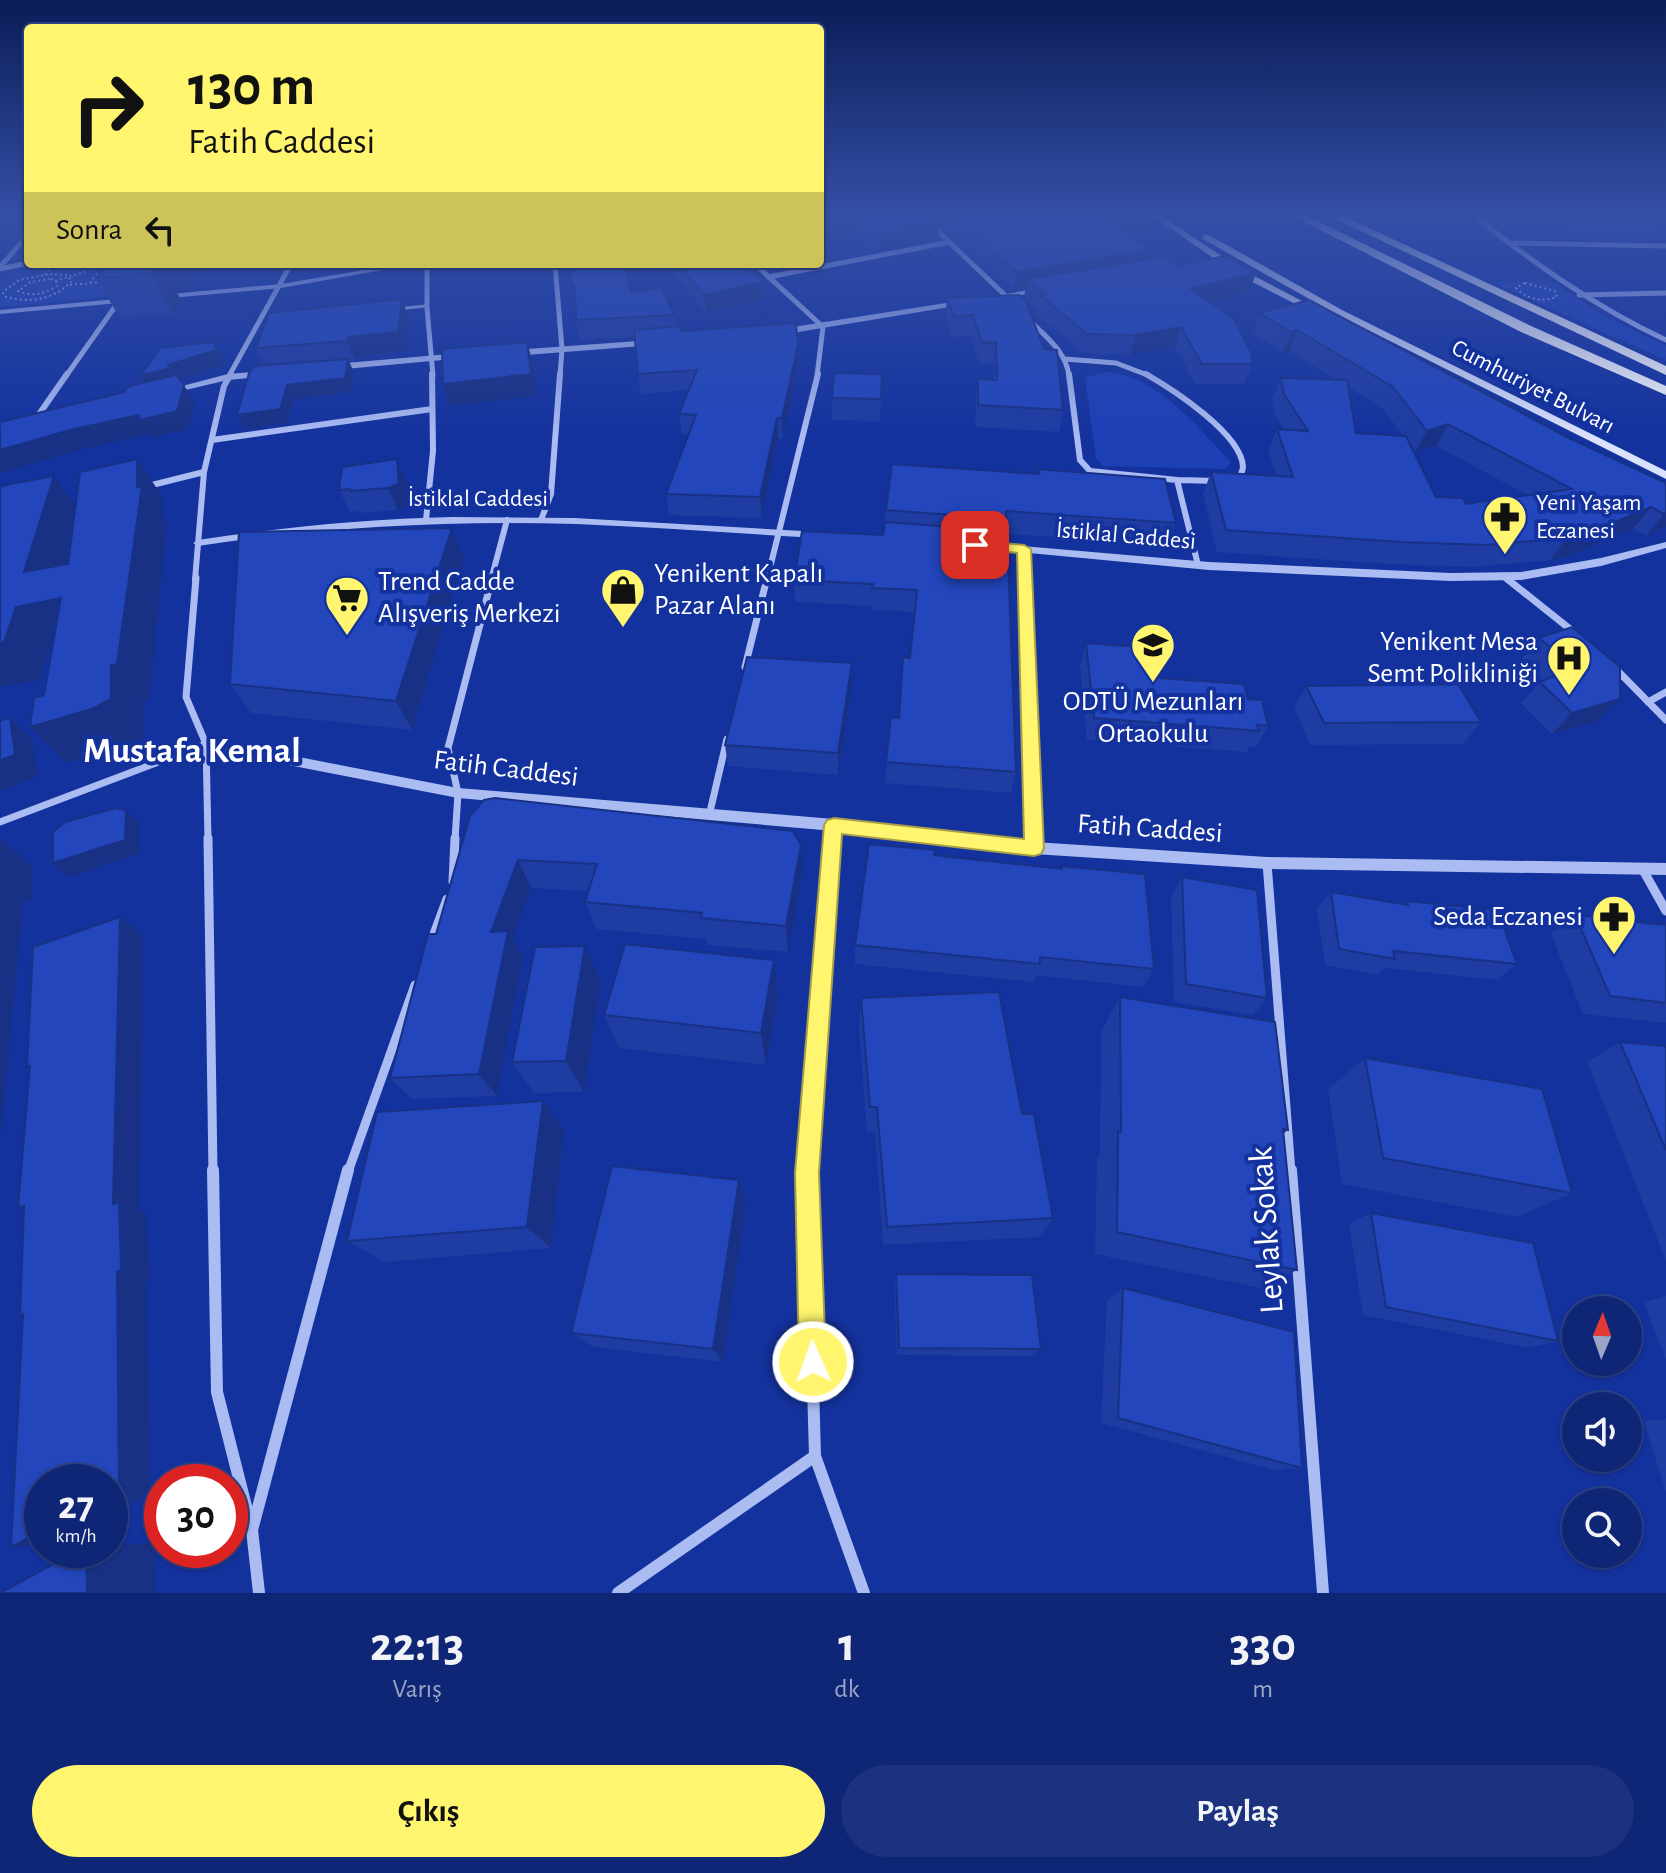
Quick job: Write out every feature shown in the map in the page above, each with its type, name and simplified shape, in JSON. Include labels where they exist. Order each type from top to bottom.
[{"type":"highway","points":[[1446,289],[1526,329],[1666,391]]},
{"type":"highway","points":[[1491,289],[1666,371]]},
{"type":"main road","name":"Cumhuriyet Bulvarı","points":[[1278,289],[1487,400]]},
{"type":"main road","name":"Cumhuriyet Bulvarı","points":[[1299,289],[1666,476]]},
{"type":"street","points":[[149,298],[244,289]]},
{"type":"street","points":[[259,1593],[252,1530],[217,1392],[206,744],[186,697],[204,472],[228,377],[279,289]]},
{"type":"street","points":[[426,289],[432,409],[431,488],[426,520]]},
{"type":"street","points":[[541,520],[551,494],[562,349],[557,289]]},
{"type":"street","points":[[782,289],[823,327]]},
{"type":"street","points":[[998,289],[1016,307]]},
{"type":"street","points":[[773,333],[1044,289]]},
{"type":"street","points":[[1570,289],[1616,318],[1666,340]]},
{"type":"street","points":[[33,423],[127,291]]},
{"type":"street","points":[[1578,295],[1666,293]]},
{"type":"street","points":[[0,312],[134,300]]},
{"type":"street","points":[[1027,318],[1068,365],[1080,460],[1090,471],[1177,480],[1241,479],[1243,458],[1210,419],[1154,379],[1132,367],[1065,359]]},
{"type":"street","points":[[741,682],[821,360],[823,327]]},
{"type":"street","points":[[503,353],[668,342]]},
{"type":"street","points":[[322,369],[474,355]]},
{"type":"street","points":[[151,395],[228,377],[275,373]]},
{"type":"street","points":[[212,440],[432,409]]},
{"type":"street","points":[[22,425],[48,419]]},
{"type":"street","points":[[130,490],[204,472]]},
{"type":"street","points":[[1177,480],[1198,565]]},
{"type":"street","name":"İstiklal Caddesi","points":[[198,543],[256,533],[426,520],[541,520],[837,536]]},
{"type":"street","points":[[426,956],[453,882],[458,793],[448,748],[507,520]]},
{"type":"street","name":"İstiklal Caddesi","points":[[982,545],[1198,565],[1503,576],[1521,576],[1601,562],[1666,545]]},
{"type":"street","points":[[1024,549],[1034,848]]},
{"type":"street","points":[[1503,576],[1583,640]]},
{"type":"street","points":[[1603,658],[1666,720]]},
{"type":"street","points":[[1648,702],[1666,692]]},
{"type":"street","points":[[709,816],[730,727]]},
{"type":"street","points":[[0,822],[206,744]]},
{"type":"street","name":"Fatih Caddesi","points":[[206,744],[458,793],[834,825],[1034,848],[1267,863],[1666,869]]},
{"type":"street","points":[[834,825],[807,1173],[815,1456],[864,1593]]},
{"type":"street","name":"Leylak Sokak","points":[[1267,863],[1323,1593]]},
{"type":"street","points":[[1643,870],[1666,911]]},
{"type":"street","points":[[252,1530],[350,1163],[420,971]]},
{"type":"street","points":[[618,1593],[815,1456]]},
{"type":"lane","points":[[395,309],[425,306]]},
{"type":"path","points":[[6,289],[4,296],[26,300],[61,289]]},
{"type":"path","points":[[21,289],[21,294],[40,294],[51,289]]},
{"type":"shaded area","points":[[0,289],[117,289],[112,296],[0,307]]},
{"type":"shaded area","points":[[1508,289],[1564,289],[1603,316],[1666,346],[1666,360]]},
{"type":"shaded area","points":[[1109,372],[1145,384],[1176,406],[1231,462],[1226,469],[1104,466],[1096,459],[1085,377]]},
{"type":"building","points":[[575,289],[630,289],[631,292],[663,289],[674,315],[576,320]]},
{"type":"building","points":[[699,289],[730,289],[704,295]]},
{"type":"building","points":[[1039,289],[1191,289],[1234,319],[1251,352],[1252,364],[1202,364],[1181,327],[1135,335],[1087,334],[1040,295],[1045,295]]},
{"type":"building","points":[[1019,295],[1026,301],[1044,349],[1057,350],[1063,410],[978,405],[978,379],[997,380],[996,342],[982,343],[973,315],[954,316],[947,298]]},
{"type":"building","points":[[402,299],[398,332],[348,337],[347,341],[256,348],[269,313]]},
{"type":"building","points":[[1309,300],[1567,437],[1666,483],[1666,513],[1651,507],[1588,533],[1567,538],[1487,545],[1226,530],[1211,472],[1293,477],[1277,429],[1308,431],[1284,394],[1281,378],[1347,380],[1356,433],[1406,436],[1436,497],[1463,498],[1466,504],[1572,489],[1448,424],[1427,431],[1393,387],[1297,330],[1291,332],[1259,313]]},
{"type":"building","points":[[796,323],[798,345],[782,418],[777,418],[760,497],[666,494],[696,415],[679,414],[697,370],[638,374],[634,330],[680,326],[682,331]]},
{"type":"building","points":[[214,342],[216,350],[168,365],[171,368],[141,375],[160,348]]},
{"type":"building","points":[[527,342],[531,374],[443,384],[442,349]]},
{"type":"building","points":[[348,359],[345,378],[287,385],[280,409],[237,415],[249,373],[254,366]]},
{"type":"building","points":[[834,373],[882,374],[881,399],[832,398]]},
{"type":"building","points":[[176,375],[184,385],[177,411],[140,420],[139,415],[70,430],[0,450],[0,422],[124,392],[129,386]]},
{"type":"building","points":[[137,459],[137,487],[142,486],[117,664],[111,665],[111,699],[92,709],[30,727],[34,698],[44,695],[61,598],[16,607],[4,642],[0,643],[0,487],[54,476],[24,572],[68,564],[80,472]]},
{"type":"building","points":[[397,459],[399,484],[388,488],[339,490],[342,467]]},
{"type":"building","points":[[892,464],[1039,474],[1038,469],[1165,479],[1176,523],[1006,511],[1006,519],[886,510]]},
{"type":"building","points":[[885,522],[1007,531],[1016,772],[886,762],[891,717],[899,718],[903,657],[910,658],[917,590],[872,588],[873,584],[794,580],[802,531],[883,535]]},
{"type":"building","name":"Trend Cadde Alışveriş Merkezi","points":[[452,528],[396,701],[230,684],[239,532]]},
{"type":"building","points":[[1572,627],[1620,667],[1620,699],[1572,713],[1540,682],[1574,668],[1539,638]]},
{"type":"building","points":[[1086,643],[1155,648],[1160,678],[1244,684],[1248,699],[1262,700],[1268,726],[1257,725],[1259,731],[1094,718]]},
{"type":"building","points":[[747,657],[852,663],[838,753],[725,745]]},
{"type":"building","points":[[1458,684],[1481,722],[1324,723],[1306,686]]},
{"type":"building","points":[[10,717],[15,755],[0,760],[0,721]]},
{"type":"building","points":[[495,798],[793,831],[801,845],[786,926],[701,918],[702,913],[585,902],[597,864],[518,860],[491,932],[508,931],[479,1074],[390,1078],[428,934],[436,934],[470,816],[484,800]]},
{"type":"building","points":[[116,808],[126,810],[125,840],[53,863],[53,832],[65,822]]},
{"type":"building","points":[[869,844],[935,850],[934,855],[1062,869],[1062,866],[1145,874],[1154,969],[1040,957],[1040,964],[855,945]]},
{"type":"building","points":[[1182,877],[1257,890],[1267,998],[1186,984]]},
{"type":"building","points":[[1331,892],[1408,905],[1407,901],[1497,910],[1517,964],[1393,951],[1395,959],[1339,949]]},
{"type":"building","points":[[1575,915],[1666,925],[1666,1003],[1610,996]]},
{"type":"building","points":[[120,917],[113,1204],[119,1202],[121,1270],[117,1272],[119,1464],[24,1464],[24,1540],[11,1547],[23,1314],[20,1316],[24,1206],[18,1208],[30,1066],[27,1067],[33,947]]},
{"type":"building","points":[[625,944],[774,960],[761,1033],[604,1015]]},
{"type":"building","points":[[585,946],[566,1061],[512,1062],[535,947]]},
{"type":"building","points":[[999,992],[1022,1114],[1034,1114],[1053,1218],[887,1227],[877,1107],[870,1107],[861,998]]},
{"type":"building","points":[[1120,997],[1275,1022],[1288,1130],[1283,1129],[1297,1270],[1117,1232],[1118,1132],[1121,1132]]},
{"type":"building","points":[[1620,1042],[1666,1046],[1666,1150]]},
{"type":"building","points":[[1365,1058],[1542,1089],[1572,1193],[1383,1158]]},
{"type":"building","points":[[543,1101],[527,1227],[347,1241],[377,1112]]},
{"type":"building","points":[[612,1166],[739,1180],[713,1349],[571,1333]]},
{"type":"building","points":[[1371,1213],[1533,1243],[1558,1341],[1386,1307]]},
{"type":"building","points":[[896,1274],[1032,1275],[1041,1349],[899,1348]]},
{"type":"building","points":[[1123,1288],[1294,1332],[1302,1468],[1118,1418]]},
{"type":"building","points":[[46,1568],[86,1568],[87,1593],[0,1593]]},
{"type":"place","name":"Yeni Yaşam Eczanesi","points":[[1505,556]]},
{"type":"place","name":"Yenikent Kapalı Pazar Alanı","points":[[623,629]]},
{"type":"place","name":"Trend Cadde Alışveriş Merkezi","points":[[347,637]]},
{"type":"place","name":"ODTÜ Mezunları Ortaokulu","points":[[1153,684]]},
{"type":"place","name":"Yenikent Mesa Semt Polikliniği","points":[[1569,697]]},
{"type":"place","name":"Seda Eczanesi","points":[[1614,956]]},
{"type":"district","name":"Mustafa Kemal","points":[[192,751]]},
{"type":"route","points":[[813,1362],[807,1173],[834,825],[1034,848],[1024,549],[975,545]]}]
